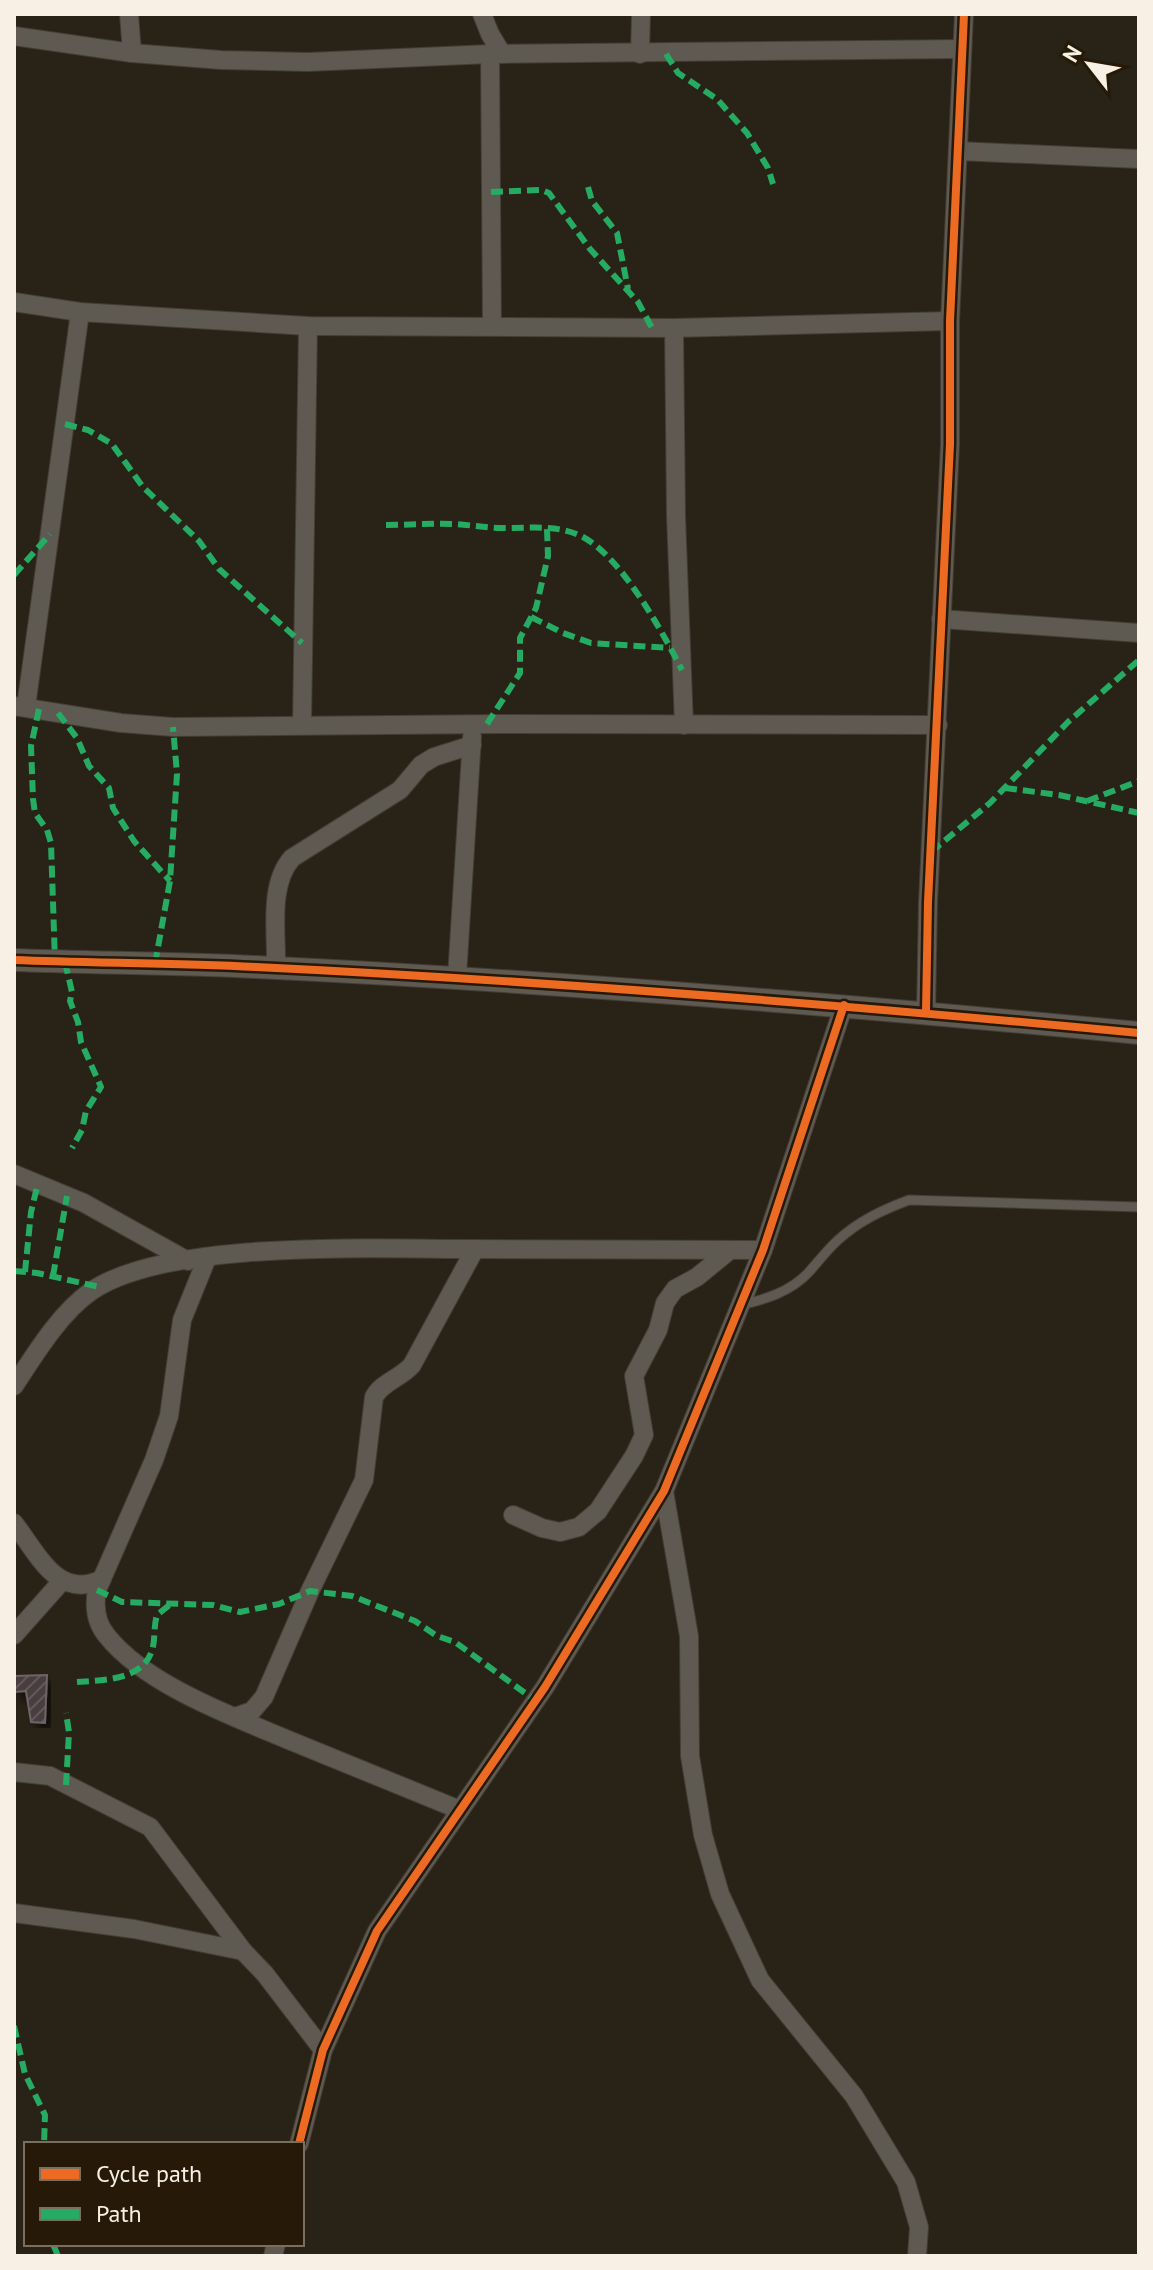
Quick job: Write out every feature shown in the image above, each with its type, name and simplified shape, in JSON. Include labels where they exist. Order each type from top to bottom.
[{"type":"street","points":[[129,14],[132,53]]},
{"type":"street","points":[[482,14],[496,54],[492,326]]},
{"type":"street","points":[[640,54],[641,14]]},
{"type":"street","points":[[926,1012],[964,14]]},
{"type":"street","points":[[14,36],[132,53],[221,60],[308,62],[496,54],[962,49]]},
{"type":"street","points":[[958,151],[1139,159]]},
{"type":"street","points":[[14,302],[80,312],[308,326],[674,328],[950,321]]},
{"type":"street","points":[[80,312],[20,707],[160,726],[938,725]]},
{"type":"street","points":[[302,725],[308,326]]},
{"type":"street","points":[[674,328],[676,516],[684,725]]},
{"type":"street","points":[[941,619],[1139,633]]},
{"type":"street","points":[[457,977],[473,724]]},
{"type":"street","points":[[276,968],[280,874],[292,858],[400,790],[421,765],[434,757],[472,745]]},
{"type":"street","points":[[14,960],[457,977],[844,1005],[1139,1033]]},
{"type":"street","points":[[300,2142],[323,2050],[377,1931],[545,1687],[664,1491],[763,1250],[844,1005]]},
{"type":"street","points":[[14,1174],[84,1203],[198,1259]]},
{"type":"street","points":[[235,1717],[252,1711],[264,1697],[310,1591],[364,1480],[374,1397],[378,1389],[403,1375],[412,1365],[475,1249]]},
{"type":"street","points":[[513,1515],[560,1532],[579,1527],[598,1511],[644,1435],[634,1376],[658,1330],[665,1303],[675,1289],[697,1277],[730,1250]]},
{"type":"street","points":[[14,1386],[57,1326],[89,1293],[141,1269],[246,1253],[289,1251],[763,1250]]},
{"type":"street","points":[[198,1259],[182,1320],[169,1416],[154,1460],[102,1579],[94,1607],[105,1635],[162,1681],[235,1717],[460,1810]]},
{"type":"street","points":[[14,1354],[35,1354]]},
{"type":"street","points":[[664,1491],[689,1636],[690,1756],[703,1835],[720,1894],[760,1980],[854,2096],[906,2182],[919,2227],[917,2256]]},
{"type":"street","points":[[14,1523],[62,1581],[76,1587],[87,1587],[102,1579]]},
{"type":"street","points":[[14,1635],[62,1581]]},
{"type":"street","points":[[14,1772],[50,1776],[150,1827],[243,1951],[265,1974],[323,2050]]},
{"type":"street","points":[[14,1913],[134,1929],[243,1951]]},
{"type":"lane","points":[[740,1305],[766,1299],[789,1287],[807,1274],[841,1238],[877,1211],[909,1200],[1139,1207]]},
{"type":"building","points":[[47,1675],[45,1723],[31,1722],[26,1691],[14,1692],[14,1676]]},
{"type":"marked path","points":[[666,54],[678,73],[717,99],[747,133],[768,168],[773,184]]},
{"type":"marked path","points":[[588,187],[592,201],[617,233],[628,289]]},
{"type":"marked path","points":[[491,192],[542,190],[549,193],[590,249],[638,302],[652,328]]},
{"type":"marked path","points":[[65,424],[88,430],[112,444],[143,487],[199,541],[219,569],[302,643]]},
{"type":"marked path","points":[[386,525],[552,528],[583,537],[598,547],[626,578],[652,616],[682,670]]},
{"type":"marked path","points":[[487,724],[520,673],[520,638],[536,608],[548,556],[547,529]]},
{"type":"marked path","points":[[14,575],[50,534]]},
{"type":"marked path","points":[[531,617],[591,643],[670,648]]},
{"type":"marked path","points":[[931,852],[990,803],[1068,722],[1139,660]]},
{"type":"marked path","points":[[39,709],[31,746],[33,799],[35,813],[47,830],[51,843],[55,962]]},
{"type":"marked path","points":[[58,713],[77,738],[89,766],[109,788],[113,808],[134,841],[170,881]]},
{"type":"marked path","points":[[155,964],[170,881],[177,774],[173,727]]},
{"type":"marked path","points":[[1087,801],[1139,781]]},
{"type":"marked path","points":[[1005,788],[1059,795],[1139,813]]},
{"type":"marked path","points":[[65,962],[72,992],[70,1001],[81,1042],[101,1087],[86,1111],[82,1130],[72,1148]]},
{"type":"marked path","points":[[25,1272],[31,1212],[38,1183]]},
{"type":"marked path","points":[[53,1276],[67,1196]]},
{"type":"marked path","points":[[14,1271],[100,1287]]},
{"type":"marked path","points":[[97,1590],[122,1602],[213,1605],[240,1612],[279,1604],[310,1591],[352,1596],[415,1621],[437,1636],[455,1642],[536,1701]]},
{"type":"marked path","points":[[77,1682],[119,1677],[138,1669],[153,1649],[157,1615],[172,1603]]},
{"type":"marked path","points":[[66,1713],[69,1732],[66,1785]]},
{"type":"marked path","points":[[14,2026],[25,2074],[45,2115],[44,2142]]},
{"type":"marked path","points":[[54,2246],[58,2256]]},
{"type":"cycle path","points":[[926,1012],[964,14]]},
{"type":"cycle path","points":[[14,960],[226,966],[477,979],[1139,1033]]},
{"type":"cycle path","points":[[300,2142],[323,2050],[377,1931],[545,1687],[664,1491],[763,1250],[844,1005]]}]
